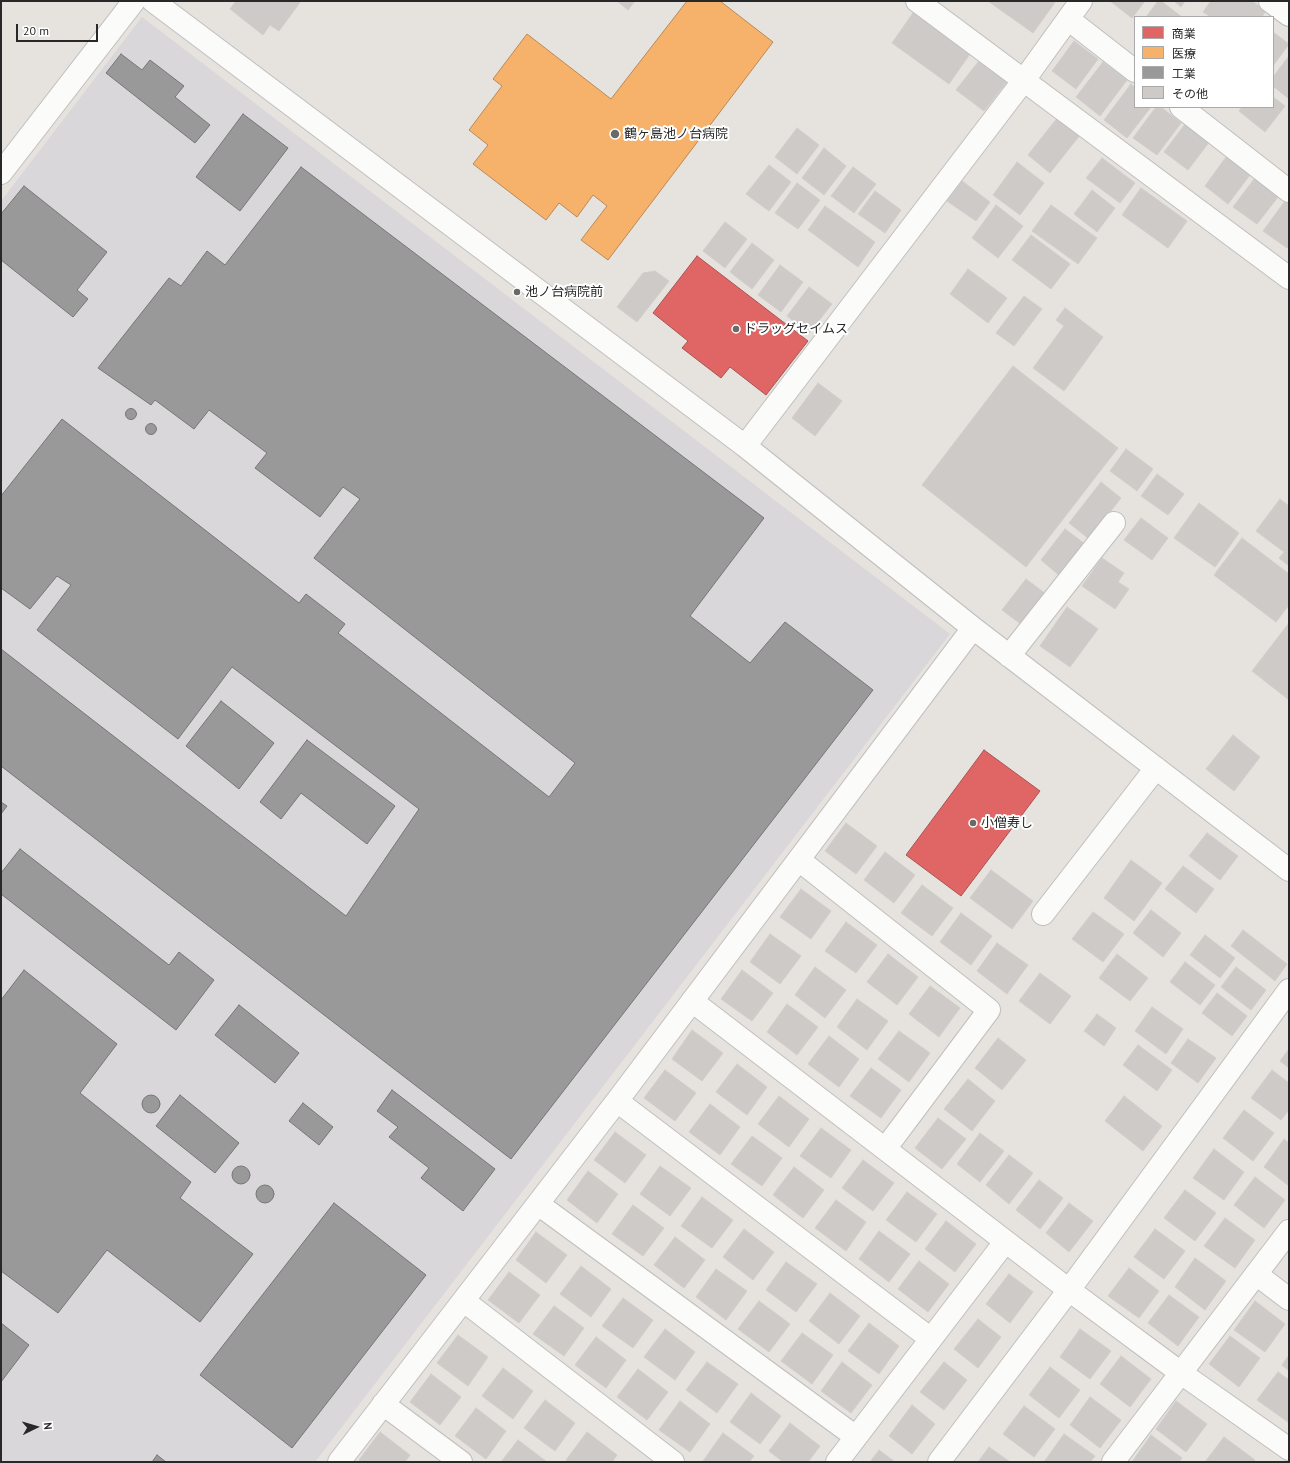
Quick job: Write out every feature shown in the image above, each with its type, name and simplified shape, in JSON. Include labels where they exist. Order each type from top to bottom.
[{"type":"street","points":[[1,173],[134,1]]},
{"type":"street","points":[[153,1],[745,446],[1009,656],[1289,870]]},
{"type":"street","points":[[917,1],[1289,278]]},
{"type":"street","points":[[745,446],[1024,80],[1081,1]]},
{"type":"street","points":[[1270,1],[1289,16]]},
{"type":"street","points":[[1068,19],[1134,70]]},
{"type":"street","points":[[1182,108],[1289,191]]},
{"type":"street","points":[[1009,656],[1114,523]]},
{"type":"street","points":[[339,1462],[617,1101],[974,628]]},
{"type":"street","points":[[1043,914],[1156,768]]},
{"type":"street","points":[[799,860],[989,1010],[885,1149]]},
{"type":"street","points":[[939,1462],[1069,1290],[1289,990]]},
{"type":"street","points":[[692,1001],[1005,1242],[1181,1373],[1289,1449]]},
{"type":"street","points":[[617,1101],[931,1339]]},
{"type":"street","points":[[538,1204],[856,1437]]},
{"type":"street","points":[[1113,1462],[1289,1231]]},
{"type":"street","points":[[837,1462],[1005,1242]]},
{"type":"street","points":[[1256,1274],[1289,1299]]},
{"type":"street","points":[[464,1301],[673,1462]]},
{"type":"street","points":[[383,1404],[462,1462]]},
{"type":"shaded area","points":[[142,17],[950,634],[315,1462],[1,1462],[1,201]]},
{"type":"building: 商業","points":[[697,256],[808,341],[766,395],[730,367],[721,378],[682,348],[688,341],[653,313]]},
{"type":"building: 商業","points":[[984,750],[1040,791],[961,896],[906,855]]},
{"type":"building: 医療","points":[[687,1],[720,1],[773,42],[608,260],[581,240],[607,206],[593,195],[577,217],[559,203],[546,220],[473,164],[488,145],[469,130],[502,86],[493,79],[527,34],[611,99]]},
{"type":"building: 工業","points":[[121,54],[142,70],[150,60],[184,86],[175,97],[210,125],[195,143],[106,73]]},
{"type":"building: 工業","points":[[243,114],[288,148],[240,211],[196,177]]},
{"type":"building: 工業","points":[[301,167],[764,518],[690,616],[750,663],[785,622],[873,690],[511,1159],[1,766],[1,649],[346,916],[419,809],[232,667],[178,739],[37,630],[71,585],[57,576],[30,609],[1,588],[1,496],[62,419],[299,603],[306,594],[345,624],[338,633],[549,797],[575,763],[314,558],[360,499],[343,487],[320,517],[255,468],[267,453],[209,410],[194,429],[155,400],[151,405],[98,368],[169,278],[181,286],[207,251],[225,265]]},
{"type":"building: 工業","points":[[24,186],[107,252],[77,290],[88,299],[73,317],[1,260],[1,214]]},
{"type":"building: 工業","points":[[129,409],[133,409],[135,410],[135,418],[129,419],[126,416],[126,412]]},
{"type":"building: 工業","points":[[151,423],[155,425],[157,429],[155,433],[151,435],[147,433],[145,429],[147,425]]},
{"type":"building: 工業","points":[[221,701],[274,743],[239,789],[186,746]]},
{"type":"building: 工業","points":[[307,740],[395,806],[367,844],[301,793],[281,819],[260,802]]},
{"type":"building: 工業","points":[[1,802],[7,806],[1,814]]},
{"type":"building: 工業","points":[[20,849],[169,965],[179,952],[214,980],[176,1030],[1,894],[1,873]]},
{"type":"building: 工業","points":[[24,970],[117,1044],[80,1093],[191,1182],[180,1198],[253,1254],[200,1322],[107,1250],[58,1313],[1,1271],[1,1000]]},
{"type":"building: 工業","points":[[239,1005],[299,1053],[275,1083],[215,1035]]},
{"type":"building: 工業","points":[[392,1090],[495,1169],[463,1211],[421,1178],[429,1168],[389,1137],[398,1127],[377,1111]]},
{"type":"building: 工業","points":[[147,1095],[155,1095],[160,1100],[158,1111],[155,1113],[147,1113],[142,1108],[142,1100]]},
{"type":"building: 工業","points":[[180,1095],[239,1143],[215,1173],[156,1126]]},
{"type":"building: 工業","points":[[303,1103],[333,1127],[319,1145],[289,1121]]},
{"type":"building: 工業","points":[[237,1166],[245,1166],[250,1171],[248,1182],[245,1184],[237,1184],[232,1179],[232,1171]]},
{"type":"building: 工業","points":[[261,1185],[269,1185],[274,1190],[272,1201],[269,1203],[261,1203],[256,1198],[256,1190]]},
{"type":"building: 工業","points":[[334,1203],[426,1275],[292,1448],[200,1375]]},
{"type":"building: 工業","points":[[1,1323],[29,1345],[1,1382]]},
{"type":"building: 工業","points":[[157,1455],[166,1462],[152,1462]]},
{"type":"building: その他","points":[[236,1],[301,1],[279,31],[270,25],[263,35],[230,9]]},
{"type":"building: その他","points":[[617,1],[635,1],[628,10]]},
{"type":"building: その他","points":[[988,1],[1056,1],[1033,33]]},
{"type":"building: その他","points":[[1110,1],[1145,1],[1132,18]]},
{"type":"building: その他","points":[[1158,1],[1161,1],[1181,16],[1147,16]]},
{"type":"building: その他","points":[[1174,1],[1185,1],[1181,7]]},
{"type":"building: その他","points":[[1211,1],[1252,1],[1266,11],[1263,16],[1209,16],[1203,12]]},
{"type":"building: その他","points":[[915,10],[972,51],[949,84],[892,43]]},
{"type":"building: その他","points":[[1274,33],[1289,44],[1274,65]]},
{"type":"building: その他","points":[[1074,41],[1098,59],[1076,89],[1052,71]]},
{"type":"building: その他","points":[[1289,56],[1289,99],[1274,87],[1274,76]]},
{"type":"building: その他","points":[[982,57],[1009,79],[984,111],[956,90]]},
{"type":"building: その他","points":[[1103,62],[1127,80],[1100,116],[1076,97]]},
{"type":"building: その他","points":[[1131,84],[1134,87],[1134,108],[1150,108],[1127,138],[1104,120]]},
{"type":"building: その他","points":[[1274,98],[1285,106],[1265,132],[1239,111],[1241,108],[1274,108]]},
{"type":"building: その他","points":[[1155,108],[1162,108],[1181,123],[1157,155],[1133,138]]},
{"type":"building: その他","points":[[1058,117],[1080,135],[1050,173],[1028,155]]},
{"type":"building: その他","points":[[1189,119],[1213,137],[1188,170],[1164,152]]},
{"type":"building: その他","points":[[797,128],[819,145],[797,174],[775,157]]},
{"type":"building: その他","points":[[824,148],[846,166],[824,195],[802,178]]},
{"type":"building: その他","points":[[1229,153],[1253,171],[1228,204],[1205,186]]},
{"type":"building: その他","points":[[1102,158],[1135,183],[1120,203],[1086,178]]},
{"type":"building: その他","points":[[1017,162],[1044,183],[1020,215],[993,195]]},
{"type":"building: その他","points":[[769,165],[791,182],[769,211],[746,194]]},
{"type":"building: その他","points":[[853,167],[876,184],[854,213],[831,196]]},
{"type":"building: その他","points":[[1258,174],[1282,192],[1257,224],[1233,207]]},
{"type":"building: その他","points":[[962,181],[990,202],[976,221],[947,201]]},
{"type":"building: その他","points":[[797,183],[820,200],[798,229],[775,213]]},
{"type":"building: その他","points":[[1141,188],[1187,221],[1168,248],[1122,215]]},
{"type":"building: その他","points":[[1092,190],[1115,208],[1097,232],[1074,214]]},
{"type":"building: その他","points":[[875,191],[901,210],[885,233],[858,214]]},
{"type":"building: その他","points":[[1288,197],[1289,246],[1287,248],[1263,231]]},
{"type":"building: その他","points":[[996,205],[1023,226],[998,258],[972,238]]},
{"type":"building: その他","points":[[1051,205],[1097,238],[1078,264],[1032,231]]},
{"type":"building: その他","points":[[825,206],[875,242],[858,267],[808,230]]},
{"type":"building: その他","points":[[725,222],[747,239],[725,268],[703,251]]},
{"type":"building: その他","points":[[1031,235],[1070,264],[1051,289],[1012,260]]},
{"type":"building: その他","points":[[752,243],[774,260],[752,289],[730,272]]},
{"type":"building: その他","points":[[780,265],[803,282],[781,312],[758,295]]},
{"type":"building: その他","points":[[968,269],[1007,298],[988,323],[950,294]]},
{"type":"building: その他","points":[[655,271],[669,281],[637,322],[617,307],[643,273]]},
{"type":"building: その他","points":[[809,287],[832,304],[809,333],[787,316]]},
{"type":"building: その他","points":[[1024,296],[1042,309],[1014,346],[996,333]]},
{"type":"building: その他","points":[[1065,308],[1103,337],[1064,391],[1033,368],[1064,326],[1056,320]]},
{"type":"building: その他","points":[[1013,366],[1118,448],[1026,567],[922,485]]},
{"type":"building: その他","points":[[818,383],[842,401],[815,436],[792,418]]},
{"type":"building: その他","points":[[1126,449],[1153,469],[1137,491],[1110,471]]},
{"type":"building: その他","points":[[1157,474],[1184,494],[1168,515],[1141,496]]},
{"type":"building: その他","points":[[1101,482],[1121,498],[1089,539],[1069,523]]},
{"type":"building: その他","points":[[1280,499],[1289,506],[1289,566],[1279,558],[1284,552],[1256,531]]},
{"type":"building: その他","points":[[1199,503],[1239,533],[1215,567],[1174,538]]},
{"type":"building: その他","points":[[1141,518],[1168,538],[1152,560],[1124,540]]},
{"type":"building: その他","points":[[1065,529],[1085,544],[1060,576],[1041,560]]},
{"type":"building: その他","points":[[1242,538],[1289,574],[1289,605],[1276,622],[1214,575]]},
{"type":"building: その他","points":[[1102,558],[1124,573],[1118,582],[1129,589],[1115,609],[1082,586]]},
{"type":"building: その他","points":[[1026,579],[1046,594],[1022,625],[1002,610]]},
{"type":"building: その他","points":[[1067,607],[1098,629],[1070,667],[1040,646]]},
{"type":"building: その他","points":[[1289,623],[1289,700],[1252,671]]},
{"type":"building: その他","points":[[1233,735],[1260,757],[1234,791],[1206,769]]},
{"type":"building: その他","points":[[846,823],[877,846],[856,874],[825,851]]},
{"type":"building: その他","points":[[1207,833],[1238,856],[1220,880],[1189,856]]},
{"type":"building: その他","points":[[885,852],[915,875],[894,903],[864,880]]},
{"type":"building: その他","points":[[1131,860],[1162,883],[1134,921],[1104,898]]},
{"type":"building: その他","points":[[1183,866],[1214,889],[1196,913],[1165,889]]},
{"type":"building: その他","points":[[991,870],[1033,901],[1012,929],[970,898]]},
{"type":"building: その他","points":[[922,885],[953,908],[932,936],[901,913]]},
{"type":"building: その他","points":[[801,889],[831,911],[811,939],[780,917]]},
{"type":"building: その他","points":[[1151,910],[1181,933],[1163,957],[1133,933]]},
{"type":"building: その他","points":[[1093,912],[1124,934],[1103,962],[1072,939]]},
{"type":"building: その他","points":[[961,913],[992,936],[971,965],[940,942]]},
{"type":"building: その他","points":[[846,922],[877,945],[856,973],[825,951]]},
{"type":"building: その他","points":[[1243,930],[1287,964],[1275,981],[1231,946]]},
{"type":"building: その他","points":[[770,934],[801,956],[780,984],[750,962]]},
{"type":"building: その他","points":[[1205,935],[1235,958],[1220,978],[1190,955]]},
{"type":"building: その他","points":[[997,943],[1028,965],[1007,994],[977,971]]},
{"type":"building: その他","points":[[888,954],[918,977],[897,1005],[867,982]]},
{"type":"building: その他","points":[[1117,954],[1148,978],[1130,1001],[1099,978]]},
{"type":"building: その他","points":[[1185,962],[1215,985],[1200,1005],[1170,982]]},
{"type":"building: その他","points":[[815,967],[846,990],[825,1018],[795,995]]},
{"type":"building: その他","points":[[1236,967],[1266,990],[1251,1010],[1221,987]]},
{"type":"building: その他","points":[[742,970],[773,993],[752,1021],[721,999]]},
{"type":"building: その他","points":[[1040,973],[1071,996],[1050,1024],[1019,1001]]},
{"type":"building: その他","points":[[930,986],[960,1008],[939,1037],[909,1014]]},
{"type":"building: その他","points":[[1217,993],[1247,1016],[1232,1036],[1202,1013]]},
{"type":"building: その他","points":[[857,999],[888,1021],[867,1050],[837,1027]]},
{"type":"building: その他","points":[[787,1004],[818,1027],[797,1055],[767,1032]]},
{"type":"building: その他","points":[[1152,1007],[1183,1029],[1166,1054],[1135,1031]]},
{"type":"building: その他","points":[[1097,1014],[1116,1028],[1104,1046],[1084,1031]]},
{"type":"building: その他","points":[[692,1030],[723,1053],[702,1081],[672,1059]]},
{"type":"building: その他","points":[[899,1031],[930,1053],[909,1082],[878,1059]]},
{"type":"building: その他","points":[[829,1036],[859,1059],[839,1087],[808,1064]]},
{"type":"building: その他","points":[[998,1038],[1026,1060],[1002,1090],[975,1068]]},
{"type":"building: その他","points":[[1188,1039],[1216,1058],[1198,1083],[1171,1063]]},
{"type":"building: その他","points":[[1138,1045],[1172,1070],[1157,1091],[1123,1065]]},
{"type":"building: その他","points":[[1289,1049],[1289,1068],[1280,1061]]},
{"type":"building: その他","points":[[737,1064],[767,1087],[747,1115],[716,1092]]},
{"type":"building: その他","points":[[871,1068],[901,1090],[881,1118],[850,1096]]},
{"type":"building: その他","points":[[665,1070],[696,1093],[675,1121],[644,1098]]},
{"type":"building: その他","points":[[1272,1070],[1289,1083],[1289,1110],[1281,1120],[1251,1098]]},
{"type":"building: その他","points":[[968,1079],[995,1101],[972,1131],[944,1109]]},
{"type":"building: その他","points":[[779,1096],[809,1119],[789,1147],[758,1124]]},
{"type":"building: その他","points":[[1124,1096],[1162,1126],[1143,1151],[1105,1121]]},
{"type":"building: その他","points":[[710,1104],[740,1127],[720,1155],[689,1132]]},
{"type":"building: その他","points":[[1244,1110],[1274,1133],[1253,1161],[1223,1138]]},
{"type":"building: その他","points":[[938,1118],[966,1139],[942,1169],[915,1148]]},
{"type":"building: その他","points":[[821,1128],[851,1150],[831,1178],[800,1156]]},
{"type":"building: その他","points":[[615,1132],[646,1155],[625,1183],[594,1160]]},
{"type":"building: その他","points":[[980,1133],[1004,1151],[980,1182],[957,1164]]},
{"type":"building: その他","points":[[752,1136],[782,1158],[762,1186],[731,1164]]},
{"type":"building: その他","points":[[1284,1139],[1289,1143],[1289,1186],[1264,1167]]},
{"type":"building: その他","points":[[1214,1149],[1244,1172],[1224,1200],[1193,1178]]},
{"type":"building: その他","points":[[1009,1155],[1033,1173],[1009,1204],[986,1185]]},
{"type":"building: その他","points":[[863,1160],[894,1183],[873,1211],[842,1188]]},
{"type":"building: その他","points":[[660,1166],[691,1188],[670,1216],[640,1194]]},
{"type":"building: その他","points":[[794,1167],[824,1190],[803,1218],[773,1195]]},
{"type":"building: その他","points":[[588,1171],[618,1194],[597,1223],[567,1200]]},
{"type":"building: その他","points":[[1255,1177],[1285,1200],[1264,1228],[1234,1205]]},
{"type":"building: その他","points":[[1039,1180],[1063,1198],[1040,1229],[1016,1210]]},
{"type":"building: その他","points":[[1185,1190],[1216,1213],[1195,1241],[1164,1218]]},
{"type":"building: その他","points":[[907,1192],[937,1214],[916,1242],[886,1220]]},
{"type":"building: その他","points":[[702,1197],[733,1220],[712,1248],[681,1226]]},
{"type":"building: その他","points":[[836,1200],[866,1222],[846,1251],[815,1228]]},
{"type":"building: その他","points":[[1069,1203],[1093,1221],[1069,1252],[1046,1233]]},
{"type":"building: その他","points":[[633,1205],[664,1228],[643,1256],[612,1234]]},
{"type":"building: その他","points":[[1225,1218],[1255,1240],[1235,1268],[1204,1246]]},
{"type":"building: その他","points":[[946,1221],[976,1244],[955,1272],[925,1249]]},
{"type":"building: その他","points":[[744,1229],[774,1252],[753,1280],[723,1257]]},
{"type":"building: その他","points":[[1155,1229],[1185,1251],[1164,1279],[1134,1257]]},
{"type":"building: その他","points":[[879,1231],[910,1254],[889,1282],[859,1259]]},
{"type":"building: その他","points":[[536,1232],[567,1255],[546,1283],[516,1260]]},
{"type":"building: その他","points":[[675,1237],[705,1260],[684,1288],[654,1265]]},
{"type":"building: その他","points":[[1195,1258],[1226,1281],[1205,1310],[1175,1287]]},
{"type":"building: その他","points":[[919,1261],[949,1284],[928,1312],[898,1289]]},
{"type":"building: その他","points":[[786,1262],[817,1284],[796,1312],[766,1290]]},
{"type":"building: その他","points":[[581,1266],[611,1289],[591,1317],[560,1294]]},
{"type":"building: その他","points":[[1129,1268],[1159,1291],[1139,1318],[1108,1296]]},
{"type":"building: その他","points":[[716,1269],[747,1291],[726,1320],[696,1297]]},
{"type":"building: その他","points":[[509,1272],[540,1295],[519,1323],[488,1300]]},
{"type":"building: その他","points":[[1009,1274],[1033,1292],[1010,1323],[986,1304]]},
{"type":"building: その他","points":[[830,1293],[860,1316],[839,1344],[809,1321]]},
{"type":"building: その他","points":[[1169,1295],[1199,1317],[1178,1346],[1148,1323]]},
{"type":"building: その他","points":[[623,1298],[653,1320],[633,1348],[602,1326]]},
{"type":"building: その他","points":[[759,1301],[790,1324],[769,1352],[738,1329]]},
{"type":"building: その他","points":[[1255,1301],[1285,1324],[1265,1352],[1234,1330]]},
{"type":"building: その他","points":[[554,1306],[584,1328],[564,1356],[533,1334]]},
{"type":"building: その他","points":[[978,1319],[1001,1337],[978,1368],[954,1349]]},
{"type":"building: その他","points":[[869,1323],[899,1346],[879,1374],[848,1351]]},
{"type":"building: その他","points":[[665,1329],[695,1352],[675,1380],[644,1357]]},
{"type":"building: その他","points":[[1080,1329],[1111,1351],[1090,1379],[1060,1357]]},
{"type":"building: その他","points":[[802,1333],[833,1355],[812,1384],[781,1361]]},
{"type":"building: その他","points":[[458,1335],[488,1357],[468,1386],[437,1363]]},
{"type":"building: その他","points":[[1230,1336],[1260,1358],[1239,1387],[1209,1364]]},
{"type":"building: その他","points":[[596,1337],[626,1360],[606,1388],[575,1365]]},
{"type":"building: その他","points":[[1289,1355],[1289,1371],[1282,1365]]},
{"type":"building: その他","points":[[1121,1356],[1151,1379],[1130,1407],[1100,1384]]},
{"type":"building: その他","points":[[707,1362],[738,1384],[717,1413],[686,1390]]},
{"type":"building: その他","points":[[842,1362],[872,1385],[851,1413],[821,1391]]},
{"type":"building: その他","points":[[944,1362],[967,1380],[944,1410],[920,1392]]},
{"type":"building: その他","points":[[1050,1367],[1080,1390],[1059,1418],[1029,1395]]},
{"type":"building: その他","points":[[503,1368],[533,1391],[513,1419],[482,1396]]},
{"type":"building: その他","points":[[638,1369],[668,1392],[647,1420],[617,1397]]},
{"type":"building: その他","points":[[1278,1372],[1289,1380],[1288,1422],[1257,1400]]},
{"type":"building: その他","points":[[431,1374],[461,1397],[440,1425],[410,1402]]},
{"type":"building: その他","points":[[751,1393],[781,1416],[760,1444],[730,1422]]},
{"type":"building: その他","points":[[1090,1397],[1121,1420],[1100,1448],[1070,1425]]},
{"type":"building: その他","points":[[545,1400],[575,1423],[555,1451],[524,1428]]},
{"type":"building: その他","points":[[680,1401],[710,1424],[690,1452],[659,1430]]},
{"type":"building: その他","points":[[1176,1401],[1207,1424],[1186,1452],[1156,1429]]},
{"type":"building: その他","points":[[912,1405],[935,1424],[912,1454],[889,1436]]},
{"type":"building: その他","points":[[1024,1406],[1055,1429],[1034,1457],[1003,1434]]},
{"type":"building: その他","points":[[476,1408],[506,1431],[486,1459],[455,1436]]},
{"type":"building: その他","points":[[790,1423],[820,1446],[808,1462],[783,1462],[769,1451]]},
{"type":"building: その他","points":[[380,1432],[410,1455],[405,1462],[362,1462],[359,1460]]},
{"type":"building: その他","points":[[587,1432],[617,1455],[612,1462],[569,1462],[566,1460]]},
{"type":"building: その他","points":[[723,1433],[754,1456],[749,1462],[703,1461]]},
{"type":"building: その他","points":[[1064,1434],[1095,1456],[1090,1462],[1044,1462]]},
{"type":"building: その他","points":[[1151,1435],[1182,1458],[1179,1462],[1132,1462]]},
{"type":"building: その他","points":[[1224,1437],[1255,1460],[1253,1462],[1205,1462]]},
{"type":"building: その他","points":[[518,1440],[547,1462],[501,1462]]},
{"type":"building: その他","points":[[989,1447],[1010,1462],[978,1462]]},
{"type":"building: その他","points":[[879,1450],[895,1462],[870,1462]]},
{"type":"place","name":"鶴ヶ島池ノ台病院","points":[[615,134]]},
{"type":"place","name":"池ノ台病院前","points":[[517,292]]},
{"type":"place","name":"ドラッグセイムス","points":[[736,329]]},
{"type":"place","name":"小僧寿し","points":[[973,823]]}]
